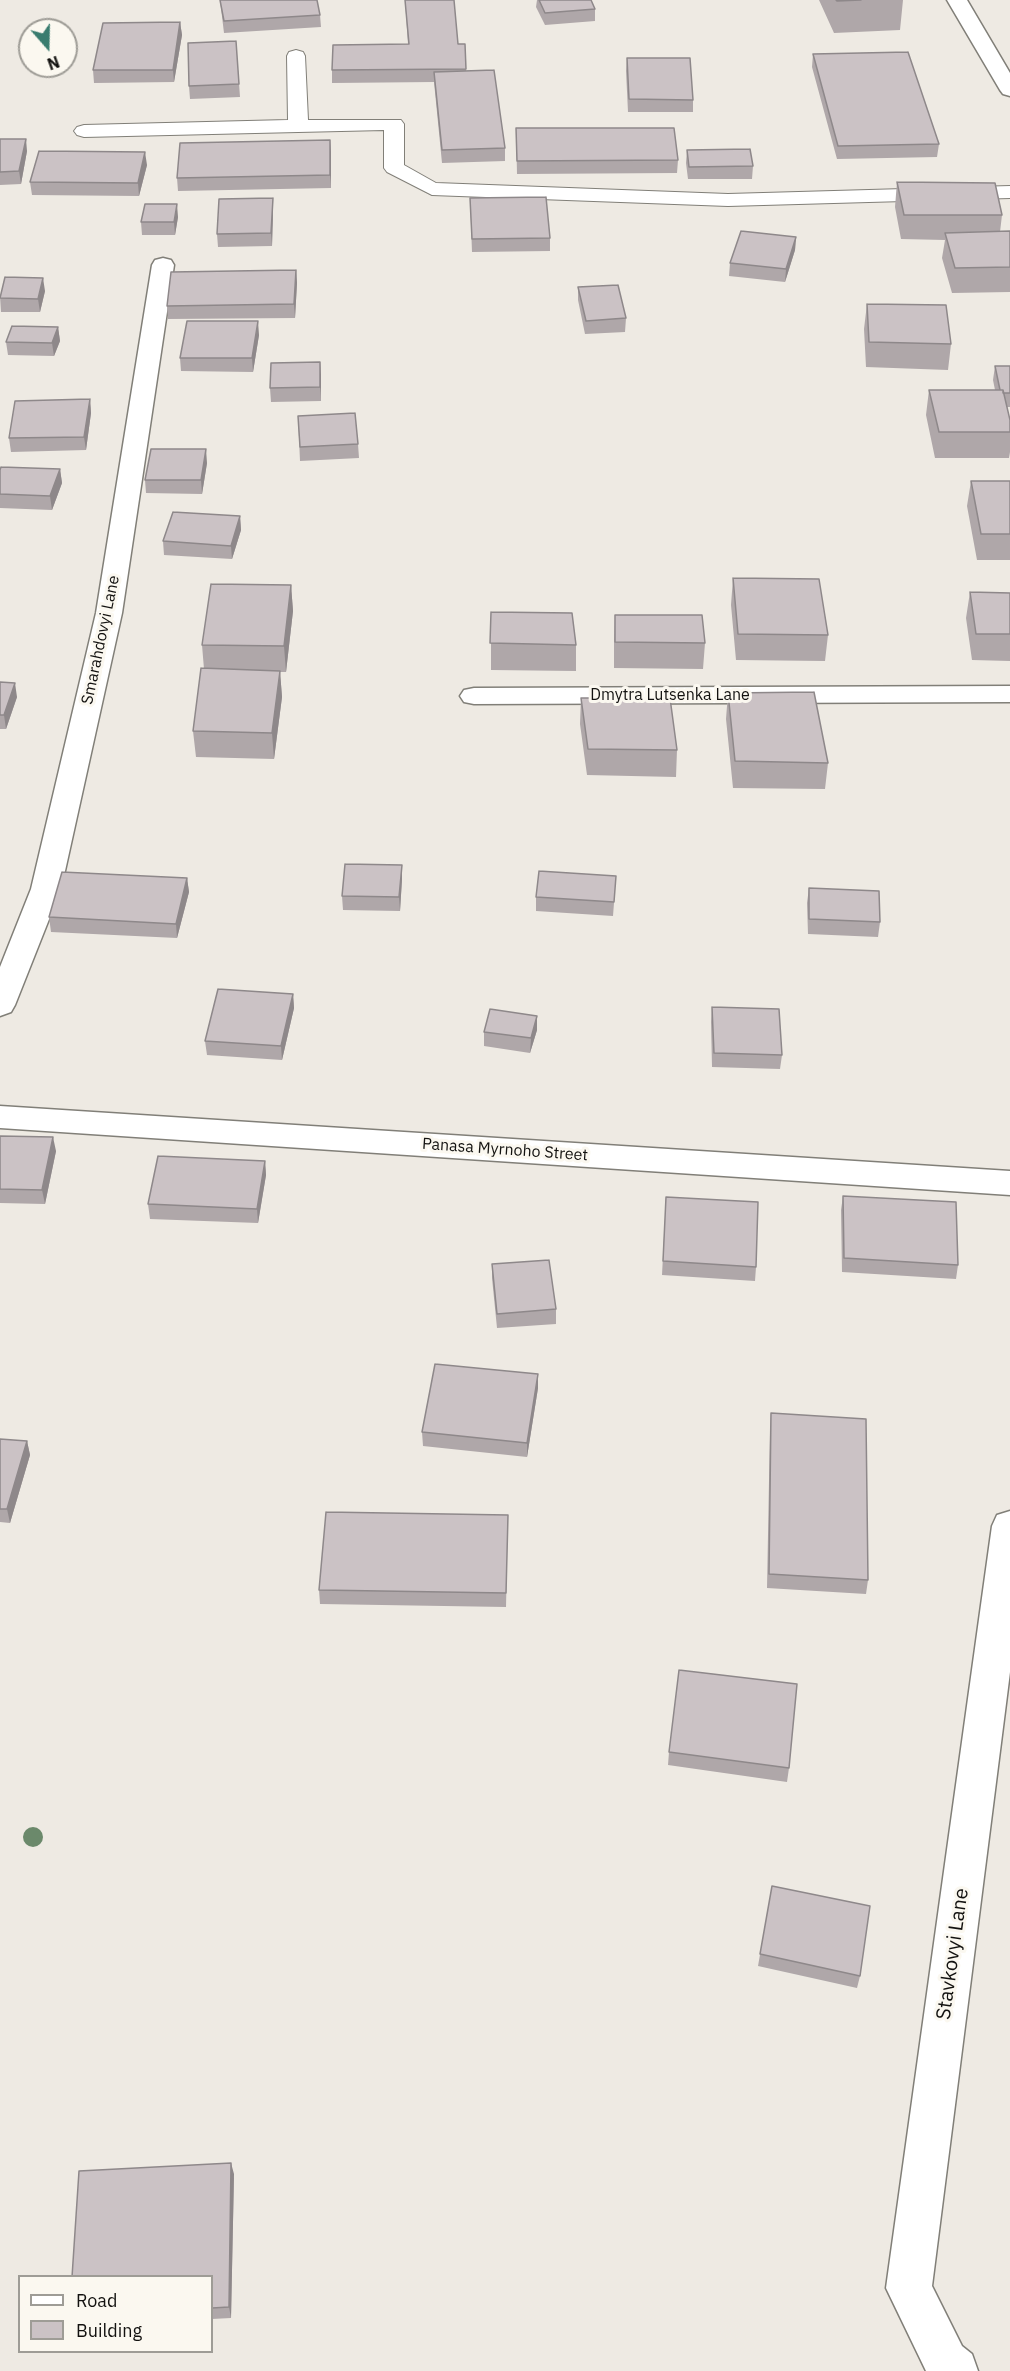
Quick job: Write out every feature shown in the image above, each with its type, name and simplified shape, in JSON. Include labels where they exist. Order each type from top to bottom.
[{"type":"street","points":[[957,0],[1010,90]]},
{"type":"street","name":"Smarahdovyi Lane","points":[[0,1005],[46,889],[109,613],[163,265]]},
{"type":"street","name":"Dmytra Lutsenka Lane","points":[[474,696],[1010,694]]},
{"type":"street","name":"Panasa Myrnoho Street","points":[[0,1117],[1010,1183]]},
{"type":"street","name":"Stavkovyi Lane","points":[[955,2371],[946,2362],[909,2288],[1010,1526]]},
{"type":"lane","points":[[296,56],[298,126]]},
{"type":"lane","points":[[84,131],[394,124],[394,168],[432,189],[728,200],[1010,192]]},
{"type":"building","points":[[220,0],[317,0],[320,15],[224,21]]},
{"type":"building","points":[[405,0],[454,0],[458,44],[465,44],[466,69],[332,70],[333,45],[409,44]]},
{"type":"building","points":[[539,0],[591,0],[595,9],[545,13]]},
{"type":"building","points":[[180,22],[173,70],[93,70],[103,23]]},
{"type":"building","points":[[236,41],[239,84],[189,86],[188,43]]},
{"type":"building","points":[[908,52],[939,144],[838,146],[813,54]]},
{"type":"building","points":[[627,58],[690,58],[693,100],[629,99]]},
{"type":"building","points":[[494,70],[505,148],[442,150],[434,72]]},
{"type":"building","points":[[516,128],[674,128],[678,160],[517,161]]},
{"type":"building","points":[[0,139],[26,139],[19,171],[0,172]]},
{"type":"building","points":[[330,140],[330,175],[177,178],[180,143]]},
{"type":"building","points":[[750,149],[753,166],[689,167],[687,150]]},
{"type":"building","points":[[39,151],[145,152],[138,183],[30,182]]},
{"type":"building","points":[[897,182],[995,183],[1002,215],[904,215]]},
{"type":"building","points":[[546,197],[550,238],[472,239],[470,198]]},
{"type":"building","points":[[273,198],[271,233],[217,234],[219,199]]},
{"type":"building","points":[[145,204],[177,204],[174,222],[141,222]]},
{"type":"building","points":[[741,231],[796,237],[786,269],[730,263]]},
{"type":"building","points":[[1010,231],[1010,267],[955,268],[945,233]]},
{"type":"building","points":[[296,270],[294,304],[167,306],[171,272]]},
{"type":"building","points":[[5,277],[43,278],[38,299],[0,298]]},
{"type":"building","points":[[618,285],[626,318],[586,321],[578,287]]},
{"type":"building","points":[[867,304],[946,305],[951,344],[869,342]]},
{"type":"building","points":[[187,321],[258,321],[252,358],[180,358]]},
{"type":"building","points":[[12,326],[58,327],[52,343],[6,342]]},
{"type":"building","points":[[320,362],[320,387],[270,388],[271,363]]},
{"type":"building","points":[[995,366],[1010,366],[1010,393],[1003,393],[1003,390],[1000,390]]},
{"type":"building","points":[[929,390],[1003,390],[1010,420],[1010,432],[939,432]]},
{"type":"building","points":[[90,399],[84,437],[9,438],[15,401]]},
{"type":"building","points":[[355,413],[358,444],[300,447],[298,416]]},
{"type":"building","points":[[151,449],[206,449],[201,480],[145,480]]},
{"type":"building","points":[[1,467],[60,469],[50,496],[0,494]]},
{"type":"building","points":[[971,481],[1010,481],[1010,534],[981,534]]},
{"type":"building","points":[[173,512],[240,516],[231,546],[163,541]]},
{"type":"building","points":[[733,578],[819,579],[828,635],[738,634]]},
{"type":"building","points":[[211,584],[291,585],[284,646],[202,645]]},
{"type":"building","points":[[970,592],[1010,593],[1010,634],[976,634]]},
{"type":"building","points":[[491,612],[572,613],[576,645],[490,643]]},
{"type":"building","points":[[615,615],[702,615],[705,643],[615,642]]},
{"type":"building","points":[[201,668],[280,671],[272,733],[193,731]]},
{"type":"building","points":[[0,682],[15,683],[4,715],[0,715]]},
{"type":"building","points":[[814,692],[828,763],[735,761],[728,693]]},
{"type":"building","points":[[581,698],[670,698],[677,750],[588,749]]},
{"type":"building","points":[[345,864],[402,865],[399,897],[342,896]]},
{"type":"building","points":[[539,871],[616,876],[614,902],[536,897]]},
{"type":"building","points":[[62,872],[187,878],[176,924],[49,917]]},
{"type":"building","points":[[809,888],[879,891],[880,922],[809,919]]},
{"type":"building","points":[[218,989],[293,994],[281,1046],[205,1041]]},
{"type":"building","points":[[712,1007],[779,1009],[782,1055],[714,1053]]},
{"type":"building","points":[[490,1009],[537,1016],[531,1038],[484,1032]]},
{"type":"building","points":[[0,1136],[53,1137],[42,1190],[0,1189]]},
{"type":"building","points":[[158,1156],[265,1161],[257,1209],[148,1204]]},
{"type":"building","points":[[843,1196],[956,1202],[958,1265],[844,1258]]},
{"type":"building","points":[[666,1197],[758,1202],[756,1267],[663,1261]]},
{"type":"building","points":[[549,1260],[556,1309],[497,1314],[492,1264]]},
{"type":"building","points":[[435,1364],[538,1374],[527,1443],[422,1432]]},
{"type":"building","points":[[771,1413],[866,1419],[868,1580],[769,1574]]},
{"type":"building","points":[[0,1439],[27,1441],[7,1509],[0,1509]]},
{"type":"building","points":[[326,1512],[508,1515],[506,1593],[319,1590]]},
{"type":"building","points":[[679,1670],[797,1684],[789,1768],[669,1752]]},
{"type":"building","points":[[772,1886],[870,1906],[860,1976],[760,1954]]},
{"type":"building","points":[[231,2163],[229,2307],[213,2308],[213,2275],[72,2275],[79,2171]]}]
